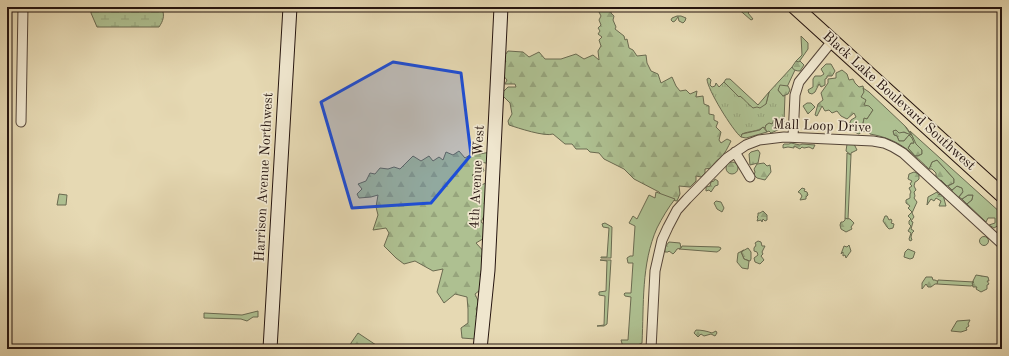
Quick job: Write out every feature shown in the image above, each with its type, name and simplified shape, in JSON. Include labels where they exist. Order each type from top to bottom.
[{"type":"main road","name":"Harrison Avenue Northwest","points":[[270,349],[290,7]]},
{"type":"main road","name":"4th Avenue West","points":[[480,349],[488,270],[501,7]]},
{"type":"main road","name":"Black Lake Boulevard Southwest","points":[[795,7],[1002,195]]},
{"type":"street","points":[[21,122],[23,7]]},
{"type":"street","points":[[793,137],[794,100],[799,82],[832,40]]},
{"type":"street","name":"Mall Loop Drive","points":[[651,349],[655,272],[662,240],[675,213],[719,166],[735,152],[746,145],[759,140],[774,137],[793,137],[874,141],[894,147],[1002,244]]},
{"type":"street","points":[[735,152],[750,177]]},
{"type":"highlighted area","points":[[393,62],[461,73],[471,155],[431,203],[352,208],[321,102]]},
{"type":"green space","points":[[601,7],[611,9],[611,13],[614,16],[613,20],[616,27],[615,29],[624,36],[625,40],[627,39],[629,48],[633,50],[637,56],[646,55],[647,63],[651,71],[658,74],[661,83],[672,77],[680,91],[686,90],[690,94],[697,91],[696,97],[703,96],[704,104],[709,106],[709,114],[714,115],[714,120],[718,122],[716,127],[721,132],[719,140],[721,143],[727,139],[731,141],[722,156],[711,168],[705,169],[705,173],[701,177],[696,176],[696,181],[690,187],[679,186],[680,194],[677,201],[666,199],[659,192],[634,179],[624,169],[604,159],[599,153],[590,152],[587,149],[576,149],[572,144],[565,144],[553,134],[549,135],[538,133],[509,125],[508,121],[512,114],[510,103],[501,94],[508,87],[516,87],[515,84],[505,84],[507,80],[502,74],[501,68],[506,61],[503,58],[508,51],[523,52],[529,57],[539,52],[545,59],[561,59],[576,54],[584,59],[593,55],[599,60],[598,51],[601,46],[599,40],[602,37],[598,34],[600,31],[598,28],[601,25],[599,20],[601,16],[599,12]]},
{"type":"green space","points":[[736,7],[759,7],[756,11],[753,8],[748,13],[753,19],[751,20]]},
{"type":"green space","points":[[91,8],[162,9],[163,16],[159,27],[97,27],[91,13]]},
{"type":"green space","points":[[677,16],[686,18],[685,21],[683,23],[679,21],[678,17],[673,22],[671,20]]},
{"type":"green space","points":[[801,36],[808,43],[808,49],[799,62],[796,61],[802,55]]},
{"type":"green space","points":[[796,61],[800,61],[804,65],[800,71],[793,69],[792,67]]},
{"type":"green space","points":[[826,64],[831,64],[835,71],[832,76],[827,76],[825,79],[825,85],[821,87],[819,84],[815,92],[812,94],[809,93],[808,90],[813,87],[813,79],[815,76],[821,76],[824,74],[821,69]]},
{"type":"green space","points":[[792,67],[795,70],[787,87],[784,86],[778,90],[783,96],[785,95],[784,122],[782,123],[780,121],[766,125],[765,128],[763,127],[758,130],[742,134],[741,137],[732,127],[721,110],[711,91],[707,79],[709,78],[711,80],[710,85],[712,87],[715,86],[716,83],[719,87],[724,82],[739,96],[748,101],[749,105],[766,104],[769,92]]},
{"type":"green space","points":[[842,70],[847,74],[849,80],[853,79],[859,87],[863,86],[866,100],[873,110],[867,119],[864,119],[864,130],[859,134],[850,130],[849,125],[851,120],[856,117],[854,113],[847,119],[841,116],[837,111],[832,113],[829,110],[825,111],[822,106],[817,116],[815,115],[818,104],[823,100],[821,93],[828,83],[828,79],[836,78],[836,73]]},
{"type":"green space","points":[[726,79],[730,79],[758,105],[769,92],[766,104],[760,108],[753,108],[724,82]]},
{"type":"green space","points":[[780,85],[788,86],[790,90],[788,94],[783,96],[778,90]]},
{"type":"green space","points":[[863,88],[905,126],[911,135],[904,132],[899,133],[896,130],[893,131],[894,135],[897,136],[899,141],[904,141],[909,135],[912,138],[914,143],[911,143],[908,148],[915,156],[896,142],[870,134],[869,132],[861,131],[864,130],[864,118],[867,119],[873,110],[869,106],[864,105],[866,100],[861,97],[864,92]]},
{"type":"green space","points":[[807,103],[811,103],[815,107],[808,114],[803,106]]},
{"type":"green space","points":[[774,120],[781,121],[782,123],[780,129],[771,133],[769,131],[767,132],[765,128],[766,125],[769,123],[772,124]]},
{"type":"green space","points":[[905,126],[922,150],[922,154],[915,156],[908,148],[911,143],[914,143],[909,135],[904,141],[899,141],[897,136],[894,135],[893,131],[896,130],[910,134]]},
{"type":"green space","points":[[763,127],[767,132],[746,138],[741,137],[742,134],[760,130]]},
{"type":"green space","points":[[910,131],[1002,214],[1001,225],[994,228],[989,225],[995,223],[995,218],[988,218],[986,222],[967,204],[972,200],[973,195],[968,195],[962,199],[959,197],[963,192],[962,188],[957,186],[952,190],[948,186],[954,183],[954,179],[937,160],[932,162],[929,169],[915,156],[922,154],[922,150],[916,144]]},
{"type":"green space","points":[[791,143],[800,145],[815,145],[813,149],[809,147],[802,147],[800,149],[794,146],[794,148],[783,148],[784,144]]},
{"type":"green space","points":[[847,144],[854,144],[857,150],[851,153],[851,155],[846,151]]},
{"type":"green space","points":[[758,150],[760,153],[758,163],[750,165],[749,154]]},
{"type":"green space","points":[[459,151],[465,158],[475,152],[480,154],[490,152],[490,164],[481,162],[484,171],[472,175],[477,180],[479,186],[486,183],[490,196],[484,203],[487,210],[481,222],[488,227],[486,237],[476,243],[486,254],[485,266],[481,271],[483,275],[484,287],[475,294],[479,303],[476,309],[482,319],[475,339],[462,338],[461,328],[468,323],[467,297],[455,294],[444,303],[437,292],[443,269],[433,271],[415,261],[404,264],[396,258],[384,246],[389,233],[386,228],[373,230],[378,215],[376,207],[378,195],[359,198],[357,194],[362,189],[358,184],[366,181],[370,173],[375,174],[380,168],[388,169],[394,167],[400,169],[413,156],[421,161],[429,156],[433,161],[439,157],[443,160],[446,152],[453,155]]},
{"type":"green space","points":[[847,153],[851,155],[848,219],[845,218]]},
{"type":"green space","points":[[937,160],[954,179],[954,183],[947,186],[941,180],[939,181],[936,177],[936,173],[932,169],[929,169],[932,162]]},
{"type":"green space","points":[[732,162],[736,164],[738,168],[736,172],[732,174],[728,172],[726,168],[728,164]]},
{"type":"green space","points":[[764,163],[767,166],[770,165],[771,172],[765,180],[757,178],[754,175],[754,169],[757,164]]},
{"type":"green space","points":[[914,172],[919,174],[919,179],[915,182],[914,186],[916,190],[914,192],[914,198],[917,202],[912,213],[914,217],[911,221],[913,222],[911,229],[914,231],[911,237],[912,240],[910,241],[909,239],[911,233],[908,231],[911,226],[909,221],[911,219],[908,216],[912,212],[908,208],[910,206],[906,203],[906,200],[910,198],[911,192],[909,188],[912,186],[910,184],[912,181],[908,179],[909,174]]},
{"type":"green space","points":[[715,179],[718,181],[718,185],[715,186],[711,192],[709,190],[706,191],[706,187],[710,186],[711,182]]},
{"type":"green space","points":[[957,186],[962,188],[964,191],[957,199],[952,193],[952,190]]},
{"type":"green space","points":[[802,188],[805,189],[804,191],[807,192],[808,195],[806,199],[800,200],[802,196],[798,192]]},
{"type":"green space","points":[[656,192],[675,199],[657,228],[648,256],[644,285],[642,343],[630,349],[620,349],[623,347],[621,340],[628,340],[631,297],[625,296],[624,294],[631,293],[633,263],[628,263],[627,258],[633,256],[635,226],[629,223],[633,216],[637,219],[649,195],[655,198]]},
{"type":"green space","points":[[937,192],[939,195],[943,195],[946,206],[939,206],[941,201],[936,198],[934,201],[931,199],[927,205],[928,197]]},
{"type":"green space","points":[[59,194],[67,195],[66,205],[57,205]]},
{"type":"green space","points":[[968,195],[973,195],[972,200],[967,204],[962,199]]},
{"type":"green space","points":[[716,201],[721,202],[724,208],[722,212],[717,209],[714,203]]},
{"type":"green space","points":[[763,211],[767,215],[767,220],[765,221],[763,219],[762,222],[761,220],[757,221],[758,213]]},
{"type":"green space","points":[[885,216],[887,216],[889,220],[891,219],[891,223],[894,224],[893,228],[889,229],[883,221]]},
{"type":"green space","points":[[845,218],[850,219],[854,223],[851,227],[852,229],[846,232],[841,229],[840,225]]},
{"type":"green space","points":[[605,223],[612,227],[611,258],[601,258],[607,257],[609,228],[603,227],[602,224]]},
{"type":"green space","points":[[984,236],[989,241],[984,246],[979,241]]},
{"type":"green space","points":[[758,241],[761,242],[762,246],[765,246],[761,256],[764,260],[760,264],[755,262],[754,258],[758,255],[757,252],[754,251],[754,248],[756,245],[755,243]]},
{"type":"green space","points":[[669,242],[680,243],[681,248],[677,249],[673,254],[669,251],[665,252],[665,247]]},
{"type":"green space","points":[[849,245],[851,251],[846,258],[845,255],[843,256],[843,252],[841,254],[844,246],[847,247]]},
{"type":"green space","points":[[682,246],[721,248],[717,252],[679,249]]},
{"type":"green space","points":[[748,248],[751,252],[750,261],[744,259],[741,252]]},
{"type":"green space","points":[[908,249],[915,252],[913,258],[910,259],[904,257],[905,252]]},
{"type":"green space","points":[[744,250],[741,252],[744,259],[749,261],[748,269],[742,268],[737,262],[738,253]]},
{"type":"green space","points":[[600,260],[611,260],[607,324],[604,326],[597,326],[604,325],[605,296],[599,295],[599,292],[606,291],[607,261]]},
{"type":"green space","points":[[976,275],[988,277],[989,281],[987,281],[989,284],[987,285],[987,289],[981,292],[976,289],[977,287],[973,287],[972,283]]},
{"type":"green space","points":[[926,277],[932,277],[933,280],[939,282],[931,287],[928,287],[926,284],[922,289],[922,283]]},
{"type":"green space","points":[[938,280],[974,282],[971,286],[937,284]]},
{"type":"green space","points":[[258,311],[258,317],[253,317],[247,321],[241,319],[204,318],[204,313],[242,315]]},
{"type":"green space","points":[[970,320],[968,324],[969,326],[966,328],[967,330],[961,332],[951,331],[957,321]]},
{"type":"green space","points":[[696,330],[712,333],[716,331],[717,333],[715,336],[711,334],[704,336],[701,334],[698,337],[694,333]]},
{"type":"green space","points":[[358,333],[382,349],[350,349],[351,343]]}]
